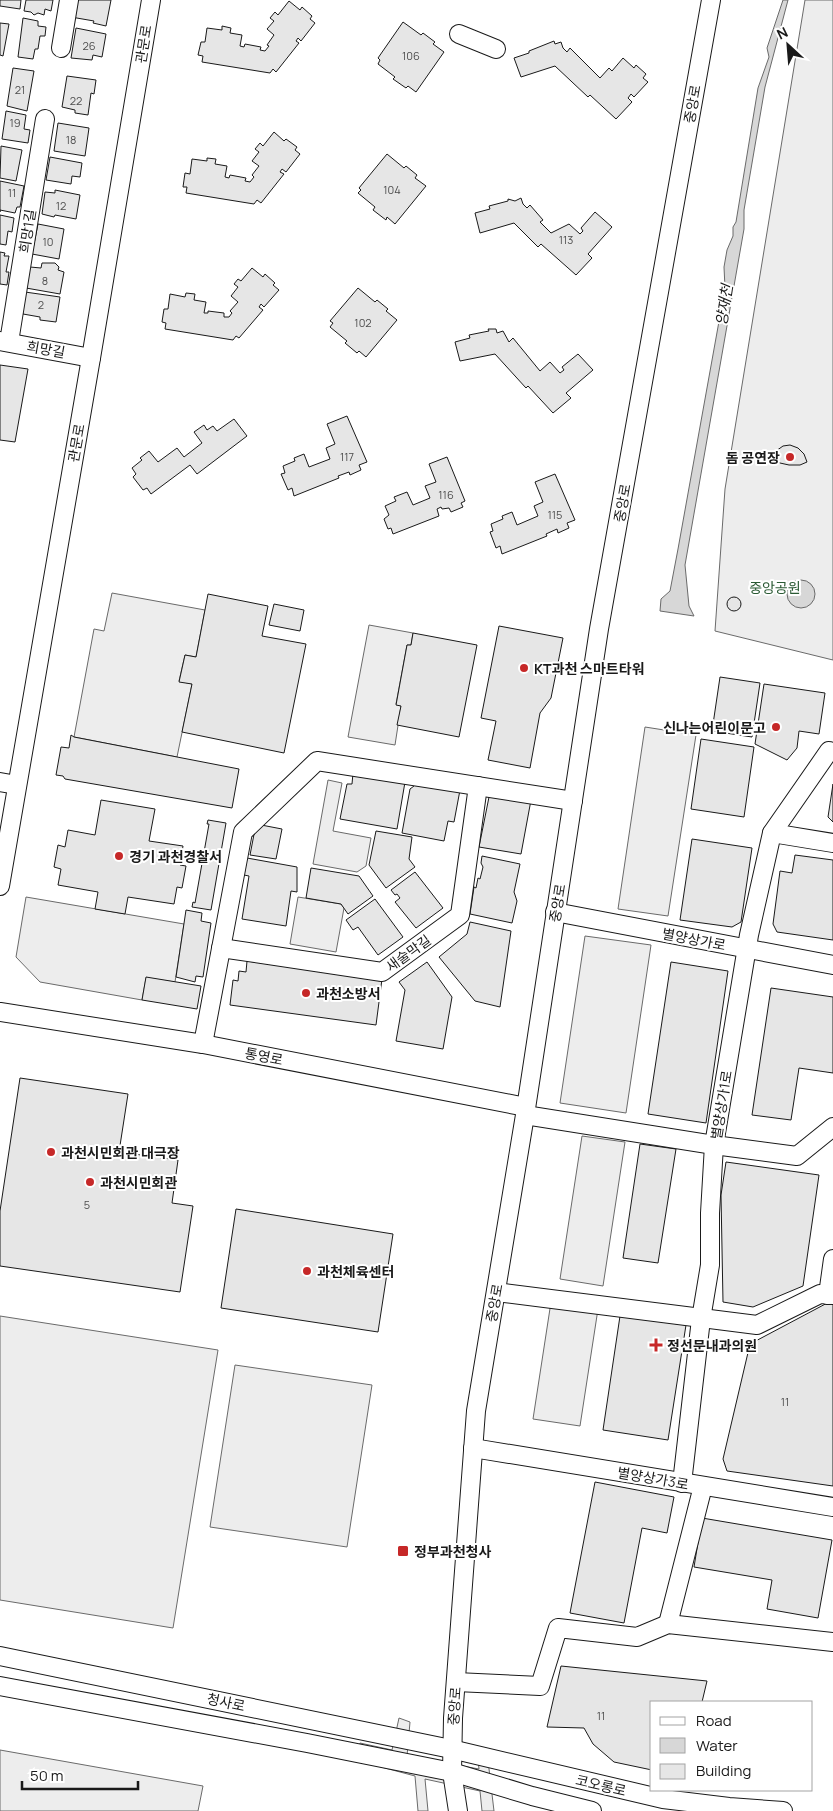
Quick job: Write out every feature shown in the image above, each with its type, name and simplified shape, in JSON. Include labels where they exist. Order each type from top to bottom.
[{"type":"street","points":[[60,48],[69,0]]},
{"type":"street","name":"관문로","points":[[0,886],[8,783],[91,358],[151,0]]},
{"type":"street","name":"중앙로","points":[[458,1811],[452,1772],[452,1749],[476,1410],[526,1111],[599,629],[711,0]]},
{"type":"street","points":[[459,34],[496,49]]},
{"type":"street","name":"희망1길","points":[[4,342],[45,119]]},
{"type":"street","name":"희망길","points":[[4,342],[91,358]]},
{"type":"street","name":"별양상가1로","points":[[682,1483],[701,1319],[710,1265],[710,1213],[714,1145],[747,950],[772,833],[829,751],[833,752]]},
{"type":"street","points":[[203,1044],[243,832],[317,761],[573,801]]},
{"type":"street","name":"새술막길","points":[[220,948],[382,972],[460,915],[478,786]]},
{"type":"street","points":[[772,833],[833,842]]},
{"type":"street","name":"별양상가로","points":[[555,912],[833,965]]},
{"type":"street","name":"통영로","points":[[0,1012],[203,1044],[526,1111],[714,1145],[797,1156],[833,1127]]},
{"type":"street","points":[[496,1292],[701,1319],[757,1324],[820,1294],[830,1295],[833,1258]]},
{"type":"street","name":"별양상가3로","points":[[473,1448],[833,1507]]},
{"type":"street","points":[[668,1624],[703,1486]]},
{"type":"street","points":[[456,1682],[540,1686],[558,1628],[637,1638],[668,1624],[833,1642]]},
{"type":"street","name":"청사로","points":[[0,1656],[452,1749]]},
{"type":"street","name":"청사로","points":[[0,1686],[452,1772],[532,1796],[592,1811]]},
{"type":"street","name":"코오롱로","points":[[452,1749],[663,1798],[729,1807],[783,1811]]},
{"type":"shaded area","name":"중앙공원","points":[[805,0],[833,0],[833,660],[715,631],[725,489]]},
{"type":"shaded area","points":[[112,593],[205,610],[196,657],[185,655],[179,681],[192,684],[177,757],[74,737],[94,629],[104,631]]},
{"type":"shaded area","points":[[369,625],[413,633],[411,645],[407,645],[396,704],[401,706],[395,745],[348,737]]},
{"type":"shaded area","points":[[645,727],[696,735],[668,916],[618,909]]},
{"type":"shaded area","points":[[328,780],[342,783],[333,831],[371,838],[366,866],[357,872],[313,864]]},
{"type":"shaded area","points":[[26,897],[184,924],[175,982],[146,978],[142,1000],[40,982],[16,957]]},
{"type":"shaded area","points":[[298,897],[341,904],[344,908],[336,952],[290,944]]},
{"type":"shaded area","points":[[585,936],[651,945],[626,1113],[560,1103]]},
{"type":"shaded area","points":[[582,1136],[625,1142],[603,1286],[560,1279]]},
{"type":"shaded area","points":[[551,1302],[598,1309],[580,1426],[533,1419]]},
{"type":"shaded area","points":[[0,1316],[218,1350],[173,1628],[0,1600]]},
{"type":"shaded area","points":[[235,1365],[372,1385],[347,1547],[210,1527]]},
{"type":"shaded area","points":[[399,1718],[410,1722],[407,1756],[479,1769],[477,1752],[487,1752],[494,1811],[482,1811],[480,1791],[425,1779],[428,1811],[418,1811],[415,1776],[355,1760],[360,1743],[392,1750]]},
{"type":"shaded area","points":[[0,1750],[203,1786],[198,1811],[0,1811]]},
{"type":"water","name":"양재천","points":[[783,0],[788,0],[765,87],[744,210],[744,229],[685,565],[689,606],[694,616],[660,611],[661,599],[670,591],[678,549],[725,288],[724,267],[727,250],[733,236],[733,227],[736,222],[758,88],[769,57],[767,48]]},
{"type":"water","points":[[801,580],[811,584],[815,594],[811,604],[801,608],[791,604],[787,594],[791,584]]},
{"type":"building","points":[[0,0],[21,0],[20,9],[0,6]]},
{"type":"building","points":[[26,0],[53,0],[51,11],[45,9],[44,15],[38,13],[34,15],[31,12],[24,11]]},
{"type":"building","points":[[74,0],[111,0],[106,26],[93,23],[94,21],[71,17]]},
{"type":"building","points":[[289,1],[300,10],[302,7],[312,16],[310,19],[315,23],[301,41],[298,38],[296,41],[299,43],[276,72],[273,69],[270,73],[202,62],[203,56],[198,55],[201,42],[205,42],[207,28],[222,30],[222,26],[231,28],[230,33],[242,35],[240,46],[244,47],[245,44],[261,47],[260,50],[265,51],[274,35],[267,29],[274,21],[270,18],[275,12],[278,15]]},
{"type":"building","points":[[23,18],[38,21],[38,26],[46,27],[45,36],[40,36],[38,49],[35,49],[33,59],[18,57]]},
{"type":"building","points":[[403,22],[421,35],[423,33],[444,52],[416,92],[393,79],[395,77],[378,64],[380,60],[378,58]]},
{"type":"building","points":[[0,23],[9,24],[3,56],[0,55]]},
{"type":"building","points":[[76,28],[106,34],[102,57],[93,55],[92,60],[71,58]]},
{"type":"building","points":[[554,41],[555,44],[561,42],[567,52],[570,48],[600,78],[609,68],[612,71],[623,58],[634,68],[636,65],[646,74],[643,78],[648,82],[634,97],[631,94],[628,98],[632,102],[616,119],[590,95],[588,97],[555,66],[521,77],[514,58]]},
{"type":"building","points":[[13,68],[34,71],[27,111],[7,106]]},
{"type":"building","points":[[67,76],[96,80],[94,94],[91,93],[88,115],[75,113],[75,110],[62,107]]},
{"type":"building","points":[[6,111],[26,115],[24,129],[30,130],[28,143],[2,139]]},
{"type":"building","points":[[58,123],[89,128],[85,156],[54,151]]},
{"type":"building","points":[[274,132],[284,141],[286,139],[297,147],[295,150],[300,154],[286,172],[282,169],[280,172],[284,174],[261,203],[257,200],[254,204],[186,193],[187,187],[183,187],[185,173],[190,174],[192,159],[207,161],[207,158],[216,159],[215,164],[227,166],[225,177],[229,178],[230,175],[246,178],[245,181],[250,182],[254,177],[252,175],[259,166],[252,161],[259,152],[255,149],[260,143],[263,146]]},
{"type":"building","points":[[1,146],[22,150],[16,181],[0,178]]},
{"type":"building","points":[[387,154],[404,168],[406,166],[417,175],[415,178],[426,186],[395,224],[387,217],[386,220],[373,210],[375,207],[358,193],[361,190],[359,188]]},
{"type":"building","points":[[50,157],[82,163],[80,177],[72,176],[71,184],[46,180]]},
{"type":"building","points":[[0,181],[24,186],[20,207],[17,207],[15,213],[0,210]]},
{"type":"building","points":[[55,190],[80,195],[76,219],[42,214],[45,192],[55,193]]},
{"type":"building","points":[[521,198],[527,208],[530,205],[543,220],[540,222],[551,233],[569,224],[580,234],[583,231],[581,228],[595,212],[612,227],[588,254],[592,258],[576,275],[541,244],[538,247],[514,223],[480,233],[475,213],[490,209],[489,206],[508,201],[508,199],[515,201]]},
{"type":"building","points":[[0,215],[14,218],[12,232],[8,231],[6,245],[0,244]]},
{"type":"building","points":[[38,224],[64,229],[59,259],[32,254]]},
{"type":"building","points":[[0,252],[5,253],[4,256],[9,256],[6,272],[9,272],[7,285],[0,284]]},
{"type":"building","points":[[42,263],[55,263],[59,267],[58,270],[64,272],[60,294],[26,288],[30,267],[41,268]]},
{"type":"building","points":[[252,268],[263,277],[265,274],[275,283],[273,285],[279,290],[264,307],[261,304],[259,307],[263,310],[239,338],[236,336],[233,340],[165,329],[166,323],[162,322],[164,309],[168,309],[170,294],[185,297],[186,293],[195,294],[194,300],[206,302],[204,313],[208,313],[208,311],[224,313],[224,317],[229,317],[232,313],[230,311],[238,302],[231,296],[238,287],[234,284],[238,279],[241,281]]},
{"type":"building","points":[[358,288],[375,302],[377,300],[388,309],[386,311],[397,320],[366,357],[359,351],[357,353],[345,343],[347,341],[330,327],[333,323],[330,321]]},
{"type":"building","points":[[25,292],[60,297],[56,322],[40,320],[40,317],[23,314]]},
{"type":"building","points":[[488,329],[496,329],[497,333],[503,331],[509,342],[513,338],[540,371],[550,362],[560,373],[564,370],[562,367],[578,354],[593,370],[566,393],[571,398],[553,413],[528,386],[526,388],[495,354],[460,361],[455,342],[470,338],[469,335],[489,331]]},
{"type":"building","points":[[0,365],[28,369],[15,442],[0,440]]},
{"type":"building","points":[[347,416],[367,462],[359,465],[361,470],[350,475],[349,472],[338,476],[339,478],[294,496],[292,488],[288,490],[281,474],[285,473],[283,466],[295,461],[294,458],[304,454],[309,467],[330,459],[326,448],[335,444],[327,424]]},
{"type":"building","points":[[234,419],[247,436],[197,474],[190,465],[151,494],[147,488],[143,490],[133,477],[136,474],[132,468],[149,451],[158,462],[177,448],[184,457],[202,443],[194,432],[204,425],[207,430],[213,426],[217,431]]},
{"type":"building","name":"돔 공연장","points":[[790,445],[798,448],[804,454],[807,462],[800,465],[789,465],[774,459],[776,451],[783,446]]},
{"type":"building","points":[[447,457],[465,501],[461,503],[463,507],[451,512],[449,508],[442,509],[441,507],[437,509],[439,516],[393,534],[391,528],[388,529],[384,519],[389,515],[385,506],[396,501],[394,497],[407,492],[413,505],[430,498],[425,486],[436,482],[429,464]]},
{"type":"building","points":[[555,474],[575,520],[567,523],[569,528],[558,533],[557,529],[546,534],[547,536],[502,554],[500,546],[496,548],[490,532],[493,531],[491,524],[503,519],[502,516],[512,512],[517,525],[538,516],[534,506],[543,502],[535,482]]},
{"type":"building","points":[[208,594],[268,606],[262,636],[306,644],[284,753],[182,732],[192,684],[179,682],[185,655],[196,657]]},
{"type":"building","points":[[731,597],[737,597],[741,604],[737,611],[731,611],[727,607],[727,601]]},
{"type":"building","points":[[274,604],[304,610],[300,631],[269,625]]},
{"type":"building","name":"KT과천 스마트타워","points":[[499,626],[563,638],[551,698],[540,713],[530,768],[488,760],[496,721],[481,718]]},
{"type":"building","points":[[413,633],[477,645],[459,737],[397,725],[401,706],[396,705],[407,645],[411,645]]},
{"type":"building","points":[[720,677],[760,683],[752,737],[712,731]]},
{"type":"building","points":[[764,684],[825,693],[819,734],[799,731],[797,748],[787,760],[755,744]]},
{"type":"building","points":[[71,735],[239,769],[232,808],[65,779],[63,776],[56,775],[61,747],[69,748]]},
{"type":"building","points":[[701,739],[754,747],[744,817],[691,809]]},
{"type":"building","points":[[353,773],[405,782],[397,829],[340,819],[347,784],[352,784]]},
{"type":"building","points":[[415,782],[460,790],[454,822],[448,821],[444,841],[402,833],[410,789],[414,786]]},
{"type":"building","points":[[833,784],[833,822],[828,817]]},
{"type":"building","points":[[490,792],[531,800],[521,854],[479,847]]},
{"type":"building","name":"경기 과천경찰서","points":[[101,800],[155,809],[149,841],[183,846],[180,865],[186,866],[182,888],[177,887],[174,904],[128,897],[125,914],[95,909],[98,892],[58,885],[61,869],[54,867],[58,845],[65,847],[68,830],[95,835]]},
{"type":"building","points":[[208,820],[226,823],[211,910],[192,907],[193,902],[195,903],[209,824],[207,824]]},
{"type":"building","points":[[256,824],[282,829],[276,859],[250,855]]},
{"type":"building","points":[[376,831],[412,837],[409,859],[415,867],[386,888],[369,865]]},
{"type":"building","points":[[692,839],[752,848],[741,922],[732,927],[680,920]]},
{"type":"building","points":[[795,855],[833,860],[833,940],[777,932],[773,924],[780,871],[792,873]]},
{"type":"building","points":[[482,856],[520,864],[514,892],[517,901],[512,923],[470,914],[474,887],[476,888],[483,867],[481,863]]},
{"type":"building","points":[[247,858],[297,867],[297,892],[291,891],[286,926],[242,919],[249,876],[244,875]]},
{"type":"building","points":[[311,868],[359,876],[373,896],[348,914],[341,904],[306,898]]},
{"type":"building","points":[[415,872],[443,908],[416,928],[395,902],[400,898],[391,890]]},
{"type":"building","points":[[375,899],[403,937],[378,955],[358,927],[353,930],[346,920]]},
{"type":"building","points":[[186,910],[202,913],[201,921],[211,923],[203,977],[196,976],[195,982],[176,977]]},
{"type":"building","points":[[470,922],[511,931],[500,1007],[475,1001],[439,957],[467,934]]},
{"type":"building","name":"과천소방서","points":[[247,961],[382,979],[376,1025],[230,1005],[233,980],[238,981],[239,971],[246,972]]},
{"type":"building","points":[[427,962],[452,997],[443,1049],[396,1041],[405,990],[399,982]]},
{"type":"building","points":[[671,962],[728,971],[706,1123],[648,1114]]},
{"type":"building","points":[[146,977],[201,986],[197,1009],[142,1000]]},
{"type":"building","points":[[771,988],[833,997],[833,1073],[799,1068],[791,1120],[752,1115]]},
{"type":"building","name":"과천시민회관","points":[[20,1078],[128,1094],[119,1152],[178,1160],[172,1203],[193,1206],[180,1292],[0,1266],[0,1211]]},
{"type":"building","points":[[640,1144],[676,1149],[658,1263],[623,1258]]},
{"type":"building","points":[[726,1162],[819,1175],[803,1286],[753,1307],[723,1302],[721,1195]]},
{"type":"building","name":"과천체육센터","points":[[236,1209],[393,1234],[378,1332],[221,1308]]},
{"type":"building","points":[[831,1301],[833,1302],[833,1486],[727,1471],[723,1459],[750,1344]]},
{"type":"building","points":[[620,1316],[686,1325],[668,1440],[603,1430]]},
{"type":"building","points":[[595,1482],[674,1497],[667,1533],[642,1528],[624,1623],[570,1613]]},
{"type":"building","points":[[702,1518],[832,1540],[818,1618],[767,1609],[772,1580],[694,1567]]},
{"type":"building","points":[[561,1666],[707,1681],[702,1701],[650,1701],[650,1770],[614,1762],[593,1744],[584,1728],[547,1727]]},
{"type":"place","name":"돔 공연장","points":[[790,457]]},
{"type":"place","name":"KT과천 스마트타워","points":[[524,668]]},
{"type":"place","name":"신나는어린이문고","points":[[776,727]]},
{"type":"place","name":"경기 과천경찰서","points":[[119,856]]},
{"type":"place","name":"과천소방서","points":[[306,993]]},
{"type":"place","name":"과천시민회관 대극장","points":[[51,1152]]},
{"type":"place","name":"과천시민회관","points":[[90,1182]]},
{"type":"place","name":"과천체육센터","points":[[307,1271]]},
{"type":"place","name":"정선문내과의원","points":[[656,1345]]},
{"type":"place","name":"정부과천청사","points":[[403,1551]]}]
